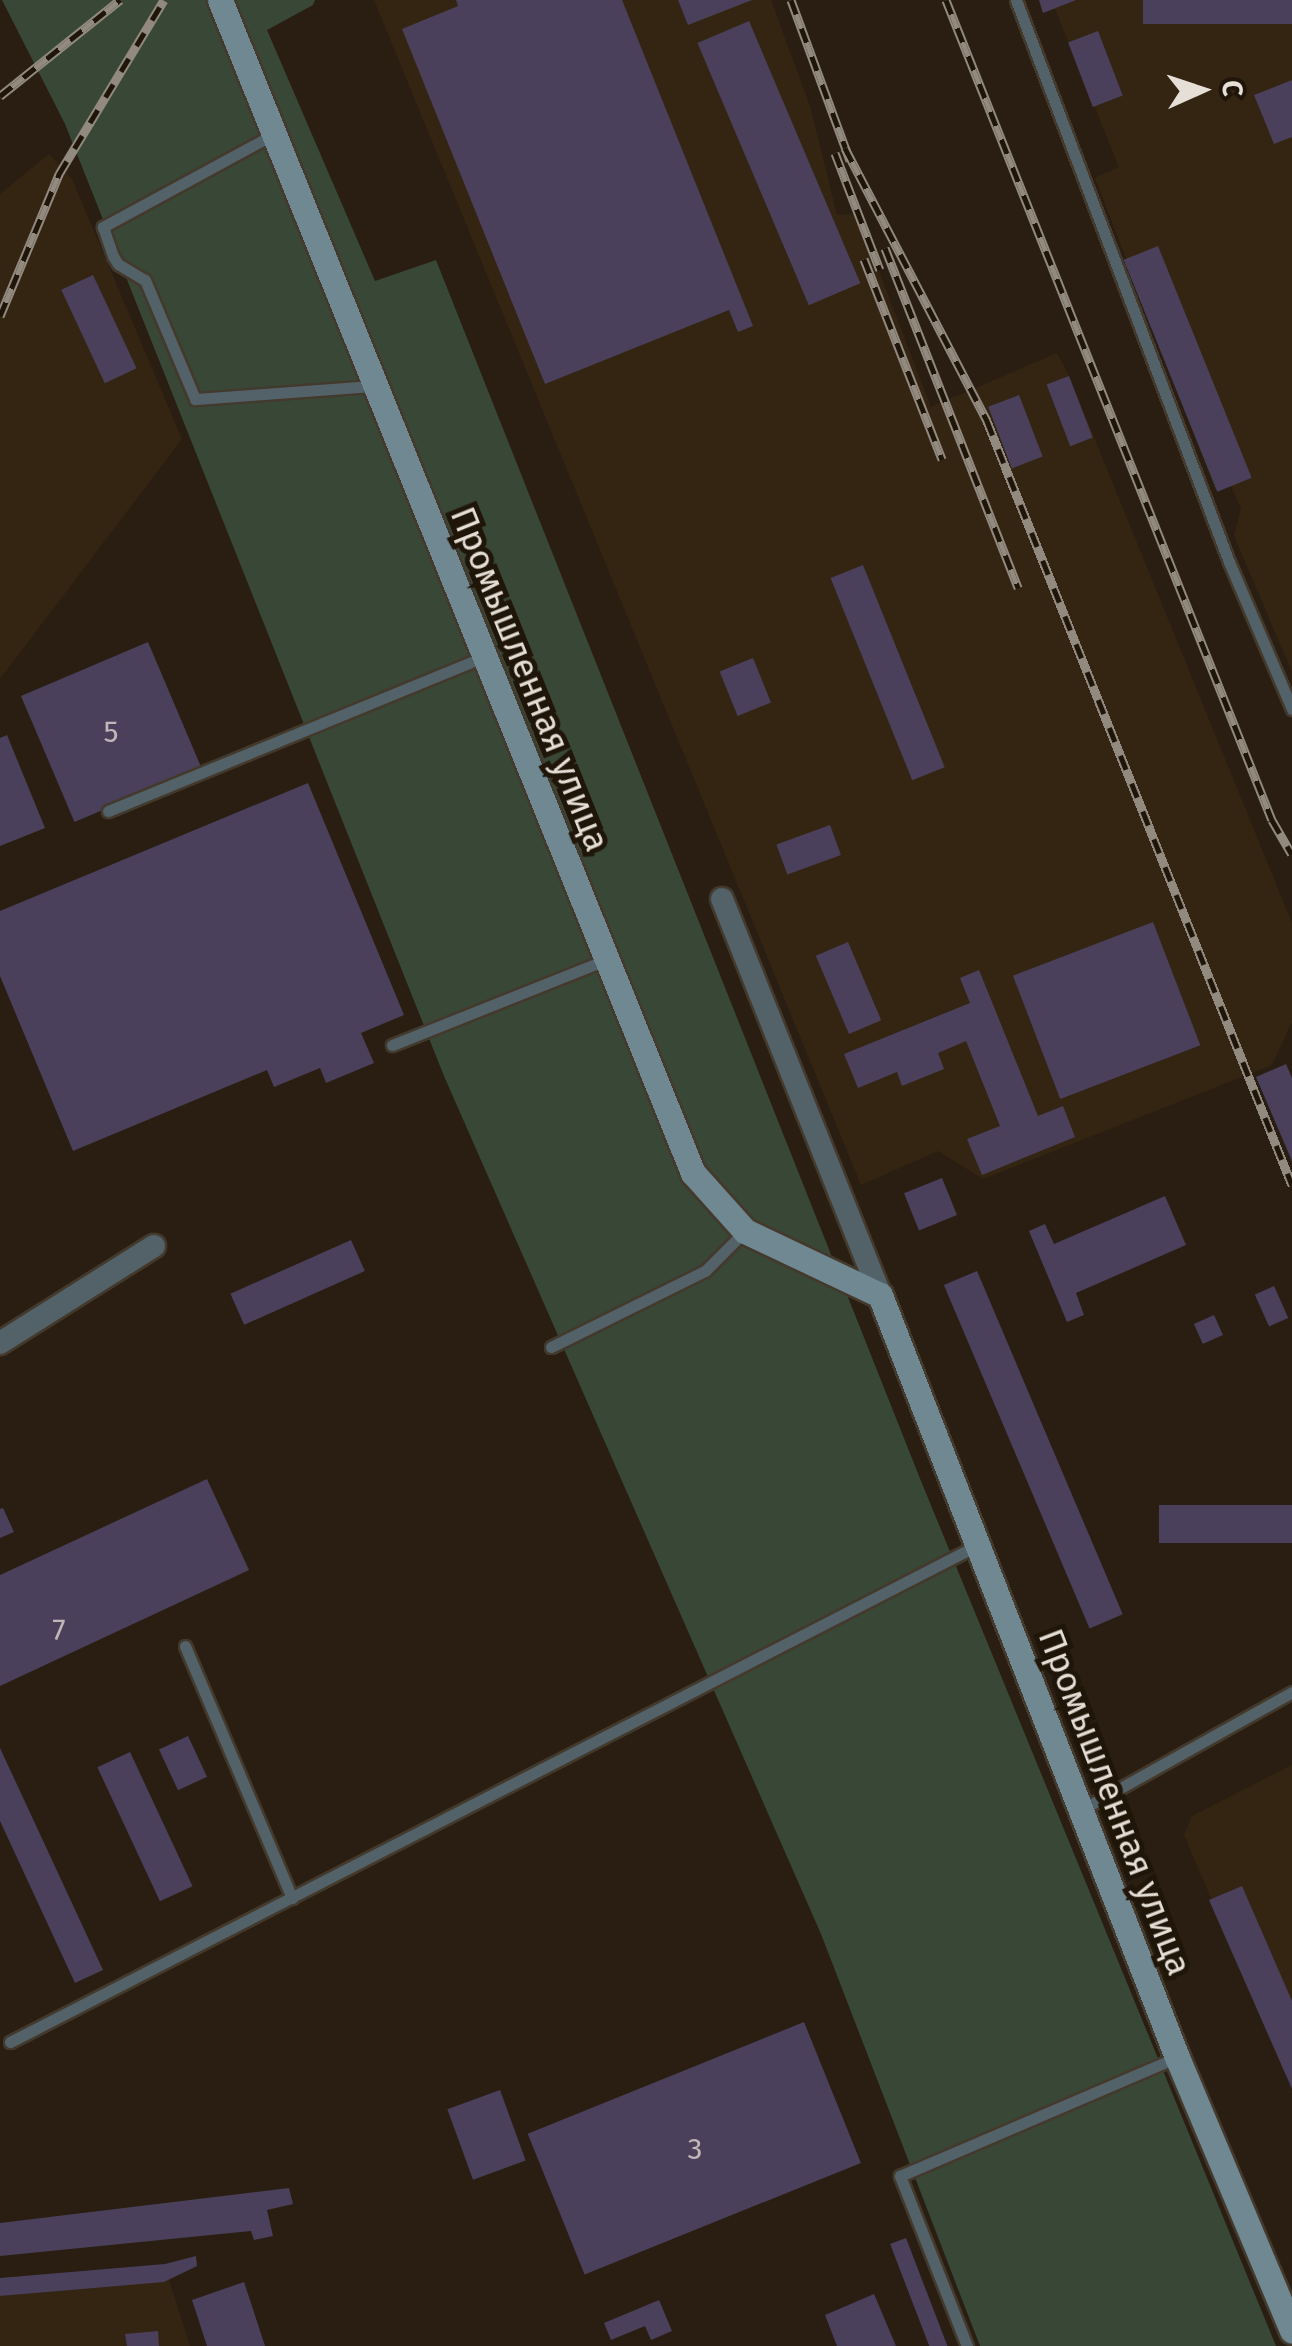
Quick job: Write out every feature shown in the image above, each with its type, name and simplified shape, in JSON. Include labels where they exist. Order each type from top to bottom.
[{"type":"street","name":"Промышленная улица","points":[[220,0],[693,1173],[744,1230],[880,1294]]},
{"type":"street","name":"Промышленная улица","points":[[722,899],[1177,2057],[1292,2331]]},
{"type":"street","points":[[0,1343],[154,1246]]},
{"type":"lane","points":[[1016,0],[1229,562],[1292,709]]},
{"type":"lane","points":[[274,134],[103,226],[113,256],[118,264],[145,280],[196,399],[375,386]]},
{"type":"lane","points":[[108,811],[483,657]]},
{"type":"lane","points":[[392,1045],[606,960]]},
{"type":"lane","points":[[551,1347],[705,1271],[744,1230]]},
{"type":"lane","points":[[10,2042],[978,1546]]},
{"type":"lane","points":[[186,1646],[292,1898]]},
{"type":"lane","points":[[1081,1810],[1292,1692]]},
{"type":"lane","points":[[966,2346],[900,2176],[1177,2057]]},
{"type":"shaded area","points":[[374,0],[771,0],[810,106],[837,215],[857,214],[931,407],[1057,353],[1069,376],[1292,923],[1292,1022],[1272,1065],[983,1179],[938,1151],[861,1185]]},
{"type":"shaded area","points":[[1039,0],[1292,0],[1292,672],[1234,536],[1241,508],[1231,486],[1216,491],[1095,178],[1119,167],[1055,9],[1043,13]]},
{"type":"shaded area","points":[[49,154],[72,179],[182,439],[0,679],[0,194]]},
{"type":"shaded area","points":[[1292,1765],[1292,2089],[1184,1835],[1192,1816]]},
{"type":"shaded area","points":[[169,2280],[190,2346],[0,2346],[0,2296]]},
{"type":"green space","points":[[2,0],[315,0],[313,5],[267,30],[375,281],[436,260],[921,1481],[1276,2346],[980,2346],[821,1934],[444,1076],[65,124]]},
{"type":"building","points":[[456,0],[622,0],[753,326],[738,332],[729,310],[545,384],[402,29],[458,6]]},
{"type":"building","points":[[678,0],[752,0],[688,25]]},
{"type":"building","points":[[1039,0],[1076,0],[1043,13]]},
{"type":"building","points":[[1143,0],[1292,0],[1292,24],[1143,24]]},
{"type":"building","points":[[749,21],[860,283],[809,305],[697,43]]},
{"type":"building","points":[[1098,31],[1123,95],[1093,107],[1068,42]]},
{"type":"building","points":[[1292,80],[1292,137],[1274,144],[1254,95]]},
{"type":"building","points":[[1158,246],[1252,478],[1217,492],[1124,260]]},
{"type":"building","points":[[93,275],[137,368],[105,383],[61,290]]},
{"type":"building","points":[[1069,376],[1093,438],[1070,446],[1047,385]]},
{"type":"building","points":[[1019,395],[1043,457],[1012,468],[988,407]]},
{"type":"building","points":[[863,565],[945,767],[912,780],[831,578]]},
{"type":"building","points":[[148,642],[202,768],[75,822],[21,696]]},
{"type":"building","points":[[753,658],[771,703],[738,716],[720,671]]},
{"type":"building","points":[[7,735],[45,828],[0,846],[0,738]]},
{"type":"building","points":[[308,783],[404,1015],[361,1033],[374,1063],[326,1083],[320,1068],[274,1087],[267,1070],[73,1151],[0,976],[0,911]]},
{"type":"building","points":[[830,825],[841,855],[787,875],[776,844]]},
{"type":"building","points":[[1153,922],[1200,1045],[1060,1099],[1013,976]]},
{"type":"building","points":[[848,942],[881,1020],[849,1034],[816,956]]},
{"type":"building","points":[[979,970],[1038,1116],[1063,1106],[1075,1137],[982,1175],[967,1139],[1000,1126],[966,1041],[938,1053],[944,1069],[902,1086],[897,1072],[858,1088],[844,1054],[970,1003],[960,978]]},
{"type":"building","points":[[1286,1064],[1292,1078],[1292,1161],[1256,1077]]},
{"type":"building","points":[[942,1178],[957,1215],[919,1230],[904,1193]]},
{"type":"building","points":[[1165,1196],[1186,1245],[1076,1293],[1084,1315],[1067,1322],[1029,1231],[1045,1224],[1054,1244]]},
{"type":"building","points":[[351,1240],[365,1271],[244,1325],[230,1294]]},
{"type":"building","points":[[977,1271],[1123,1614],[1090,1628],[944,1285]]},
{"type":"building","points":[[1274,1286],[1288,1318],[1269,1327],[1255,1295]]},
{"type":"building","points":[[1214,1315],[1223,1335],[1203,1344],[1194,1324]]},
{"type":"building","points":[[207,1479],[249,1570],[0,1686],[0,1575]]},
{"type":"building","points":[[1159,1505],[1292,1505],[1292,1543],[1159,1543]]},
{"type":"building","points":[[3,1508],[14,1532],[0,1538],[0,1509]]},
{"type":"building","points":[[188,1736],[207,1777],[178,1790],[159,1750]]},
{"type":"building","points":[[0,1748],[103,1970],[75,1983],[0,1821]]},
{"type":"building","points":[[130,1752],[193,1886],[160,1901],[97,1767]]},
{"type":"building","points":[[1242,1886],[1292,2001],[1292,2089],[1209,1900]]},
{"type":"building","points":[[804,2022],[861,2163],[585,2275],[528,2134]]},
{"type":"building","points":[[500,2090],[526,2160],[473,2180],[447,2109]]},
{"type":"building","points":[[289,2188],[293,2204],[267,2210],[273,2236],[254,2240],[251,2231],[0,2256],[0,2223]]},
{"type":"building","points":[[906,2238],[947,2346],[929,2346],[890,2244]]},
{"type":"building","points":[[196,2256],[197,2266],[164,2282],[0,2296],[0,2278],[165,2264]]},
{"type":"building","points":[[244,2282],[265,2346],[207,2346],[192,2300]]},
{"type":"building","points":[[874,2294],[896,2346],[837,2346],[825,2315]]},
{"type":"building","points":[[659,2300],[672,2331],[651,2340],[645,2326],[611,2340],[604,2323]]},
{"type":"building","points":[[158,2331],[159,2346],[127,2346],[125,2334]]},
{"type":"railway","points":[[0,96],[120,0]]},
{"type":"railway","points":[[0,316],[59,174],[164,0]]},
{"type":"railway","points":[[791,0],[850,160]]},
{"type":"railway","points":[[946,0],[1272,820],[1292,854]]},
{"type":"railway","points":[[845,148],[987,421],[1292,1185]]},
{"type":"railway","points":[[835,153],[880,270]]},
{"type":"railway","points":[[885,248],[1018,588]]},
{"type":"railway","points":[[864,259],[942,459]]}]
